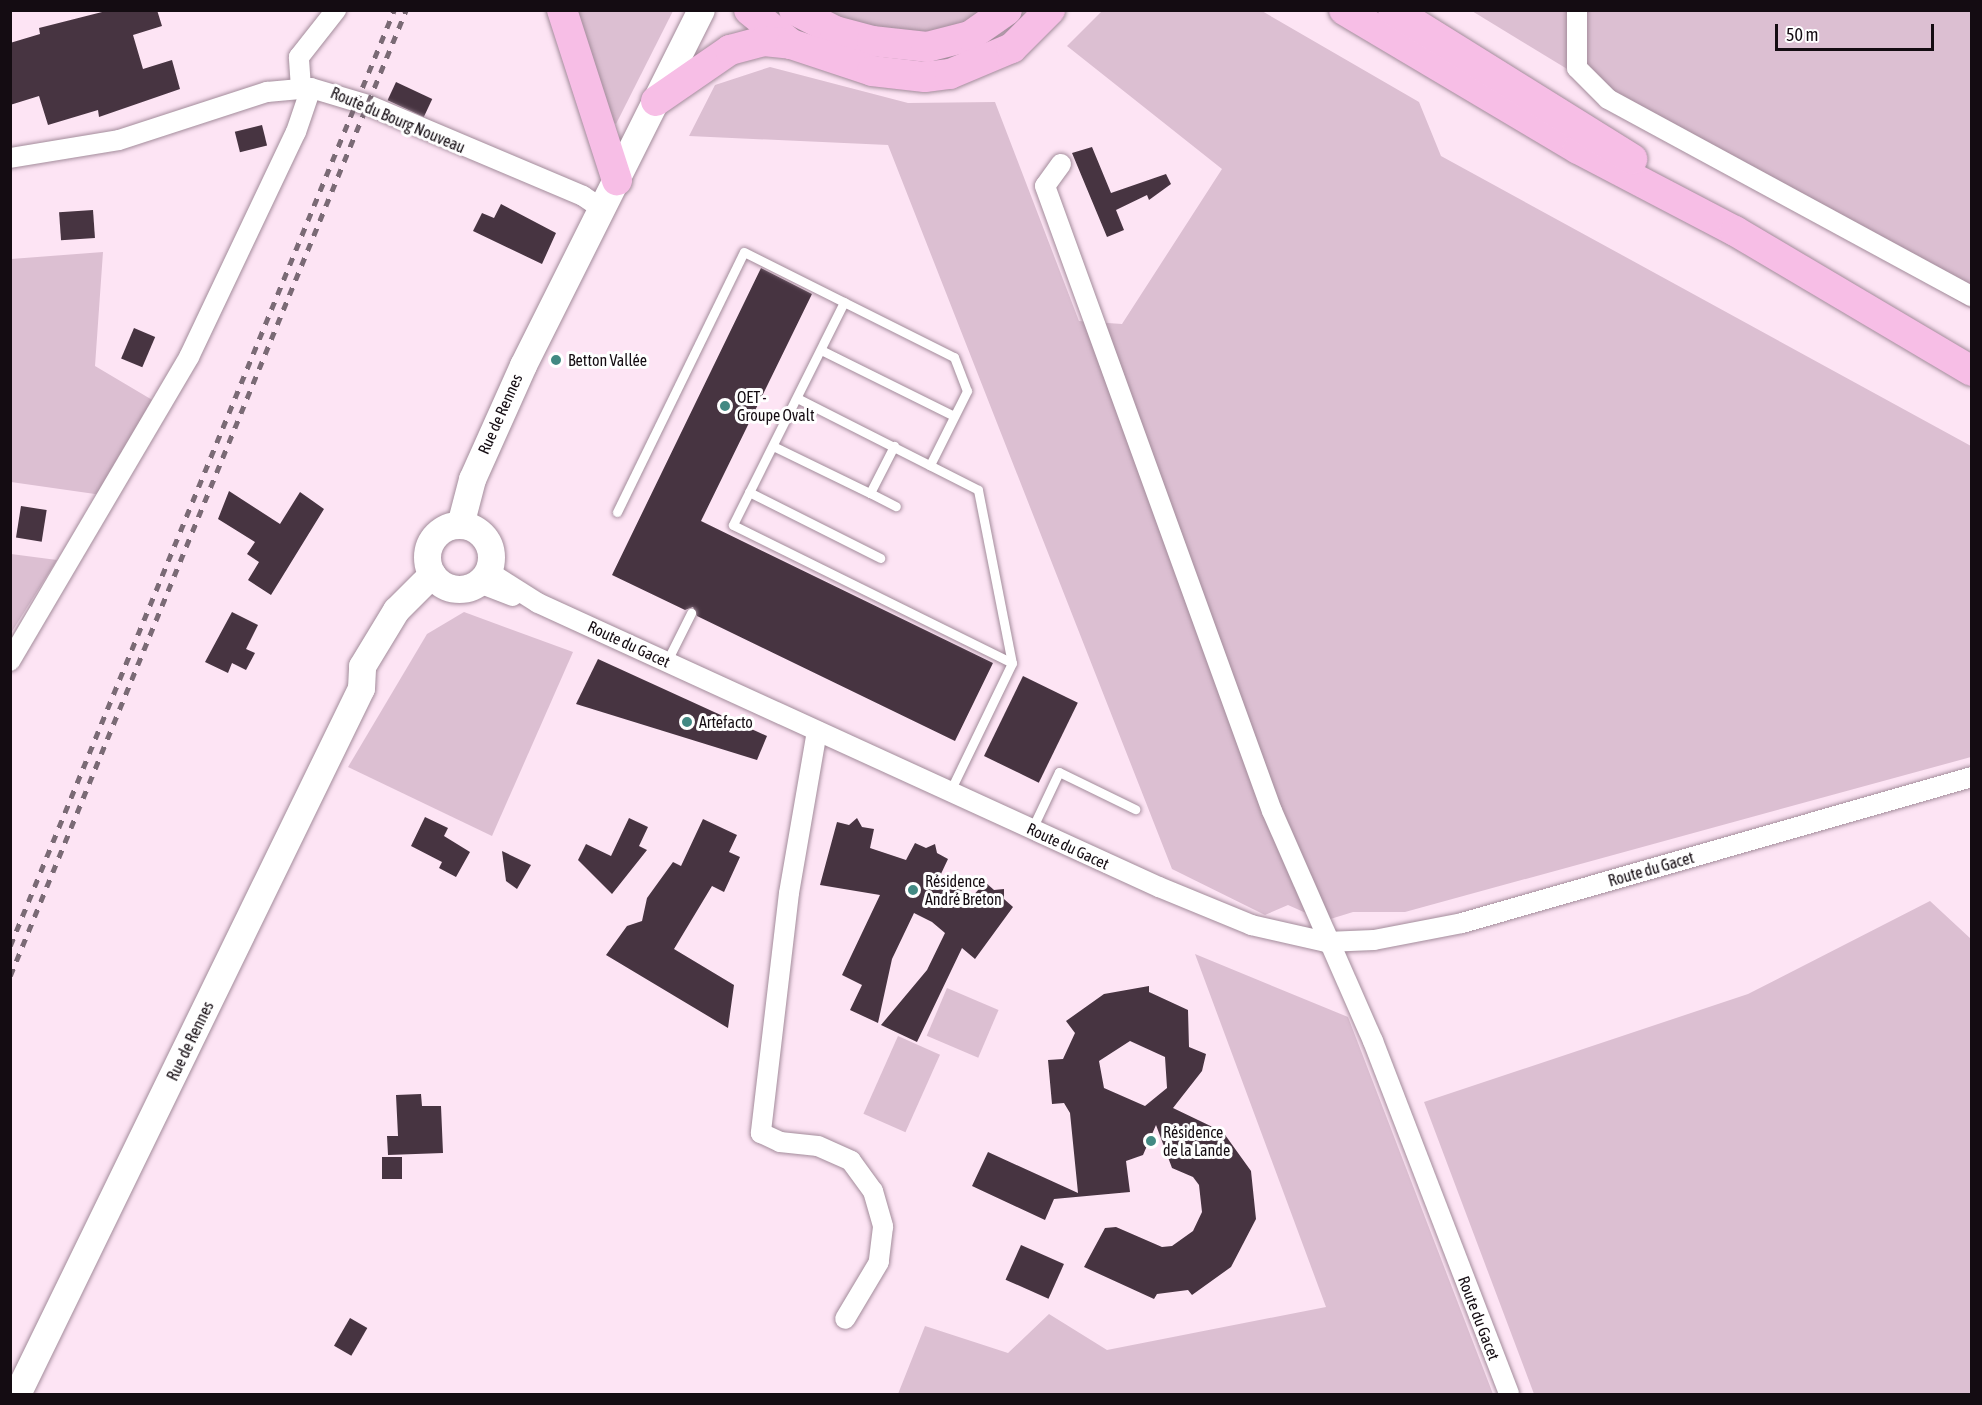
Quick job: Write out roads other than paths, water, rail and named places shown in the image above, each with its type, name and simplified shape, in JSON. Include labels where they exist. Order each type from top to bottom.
[{"type":"main road","points":[[562,10],[617,180]]},
{"type":"main road","name":"Rue de Rennes","points":[[469,528],[472,479],[523,365],[701,10]]},
{"type":"main road","points":[[749,10],[791,44]]},
{"type":"main road","points":[[794,10],[835,31],[872,41],[927,47],[970,36],[1007,10]]},
{"type":"main road","points":[[656,101],[730,50],[764,41],[791,44],[872,71],[925,77],[950,74],[1012,48],[1050,10]]},
{"type":"main road","points":[[1344,10],[1578,149],[1736,231],[1971,371]]},
{"type":"main road","points":[[1394,10],[1592,131],[1736,231]]},
{"type":"main road","points":[[448,527],[469,528],[491,549],[484,577],[462,589],[438,580],[428,563],[431,541],[448,527]]},
{"type":"main road","name":"Rue de Rennes","points":[[17,1395],[361,688],[379,674],[410,619],[438,580]]},
{"type":"street","points":[[10,661],[189,357],[296,132],[306,88],[299,57],[336,10]]},
{"type":"street","points":[[1577,10],[1577,68],[1608,99],[1971,297]]},
{"type":"street","name":"Route du Bourg Nouveau","points":[[10,158],[119,140],[267,92],[306,88],[368,105],[583,196],[602,209]]},
{"type":"street","points":[[1061,164],[1045,186],[1272,811],[1316,906],[1326,942]]},
{"type":"street","name":"Route du Gacet","points":[[484,577],[1032,829],[1251,925],[1326,942],[1374,940],[1462,923],[1971,777]]},
{"type":"street","points":[[817,731],[789,893],[765,1083],[761,1133],[780,1142],[818,1146],[851,1161],[873,1191],[883,1227],[879,1262],[845,1319]]},
{"type":"street","name":"Route du Gacet","points":[[1326,942],[1373,1041],[1509,1395]]},
{"type":"lane","points":[[616,512],[744,252],[954,357],[967,391],[930,465]]},
{"type":"lane","points":[[844,302],[731,530],[1012,663]]},
{"type":"lane","points":[[821,350],[954,416]]},
{"type":"lane","points":[[797,398],[978,490],[1012,663],[950,791]]},
{"type":"lane","points":[[773,446],[896,506]]},
{"type":"lane","points":[[870,493],[894,446]]},
{"type":"lane","points":[[749,492],[880,558]]},
{"type":"lane","points":[[667,661],[691,613]]},
{"type":"lane","points":[[1032,829],[1059,772],[1135,809]]},
{"type":"railway","points":[[10,946],[394,10]]},
{"type":"railway","points":[[10,976],[406,10]]},
{"type":"place","name":"Betton Vallée","points":[[556,360]]},
{"type":"place","name":"OET - Groupe Ovalt","points":[[725,406]]},
{"type":"place","name":"Artefacto","points":[[687,722]]},
{"type":"place","name":"Résidence André Breton","points":[[913,890]]},
{"type":"place","name":"Résidence de la Lande","points":[[1151,1141]]}]
